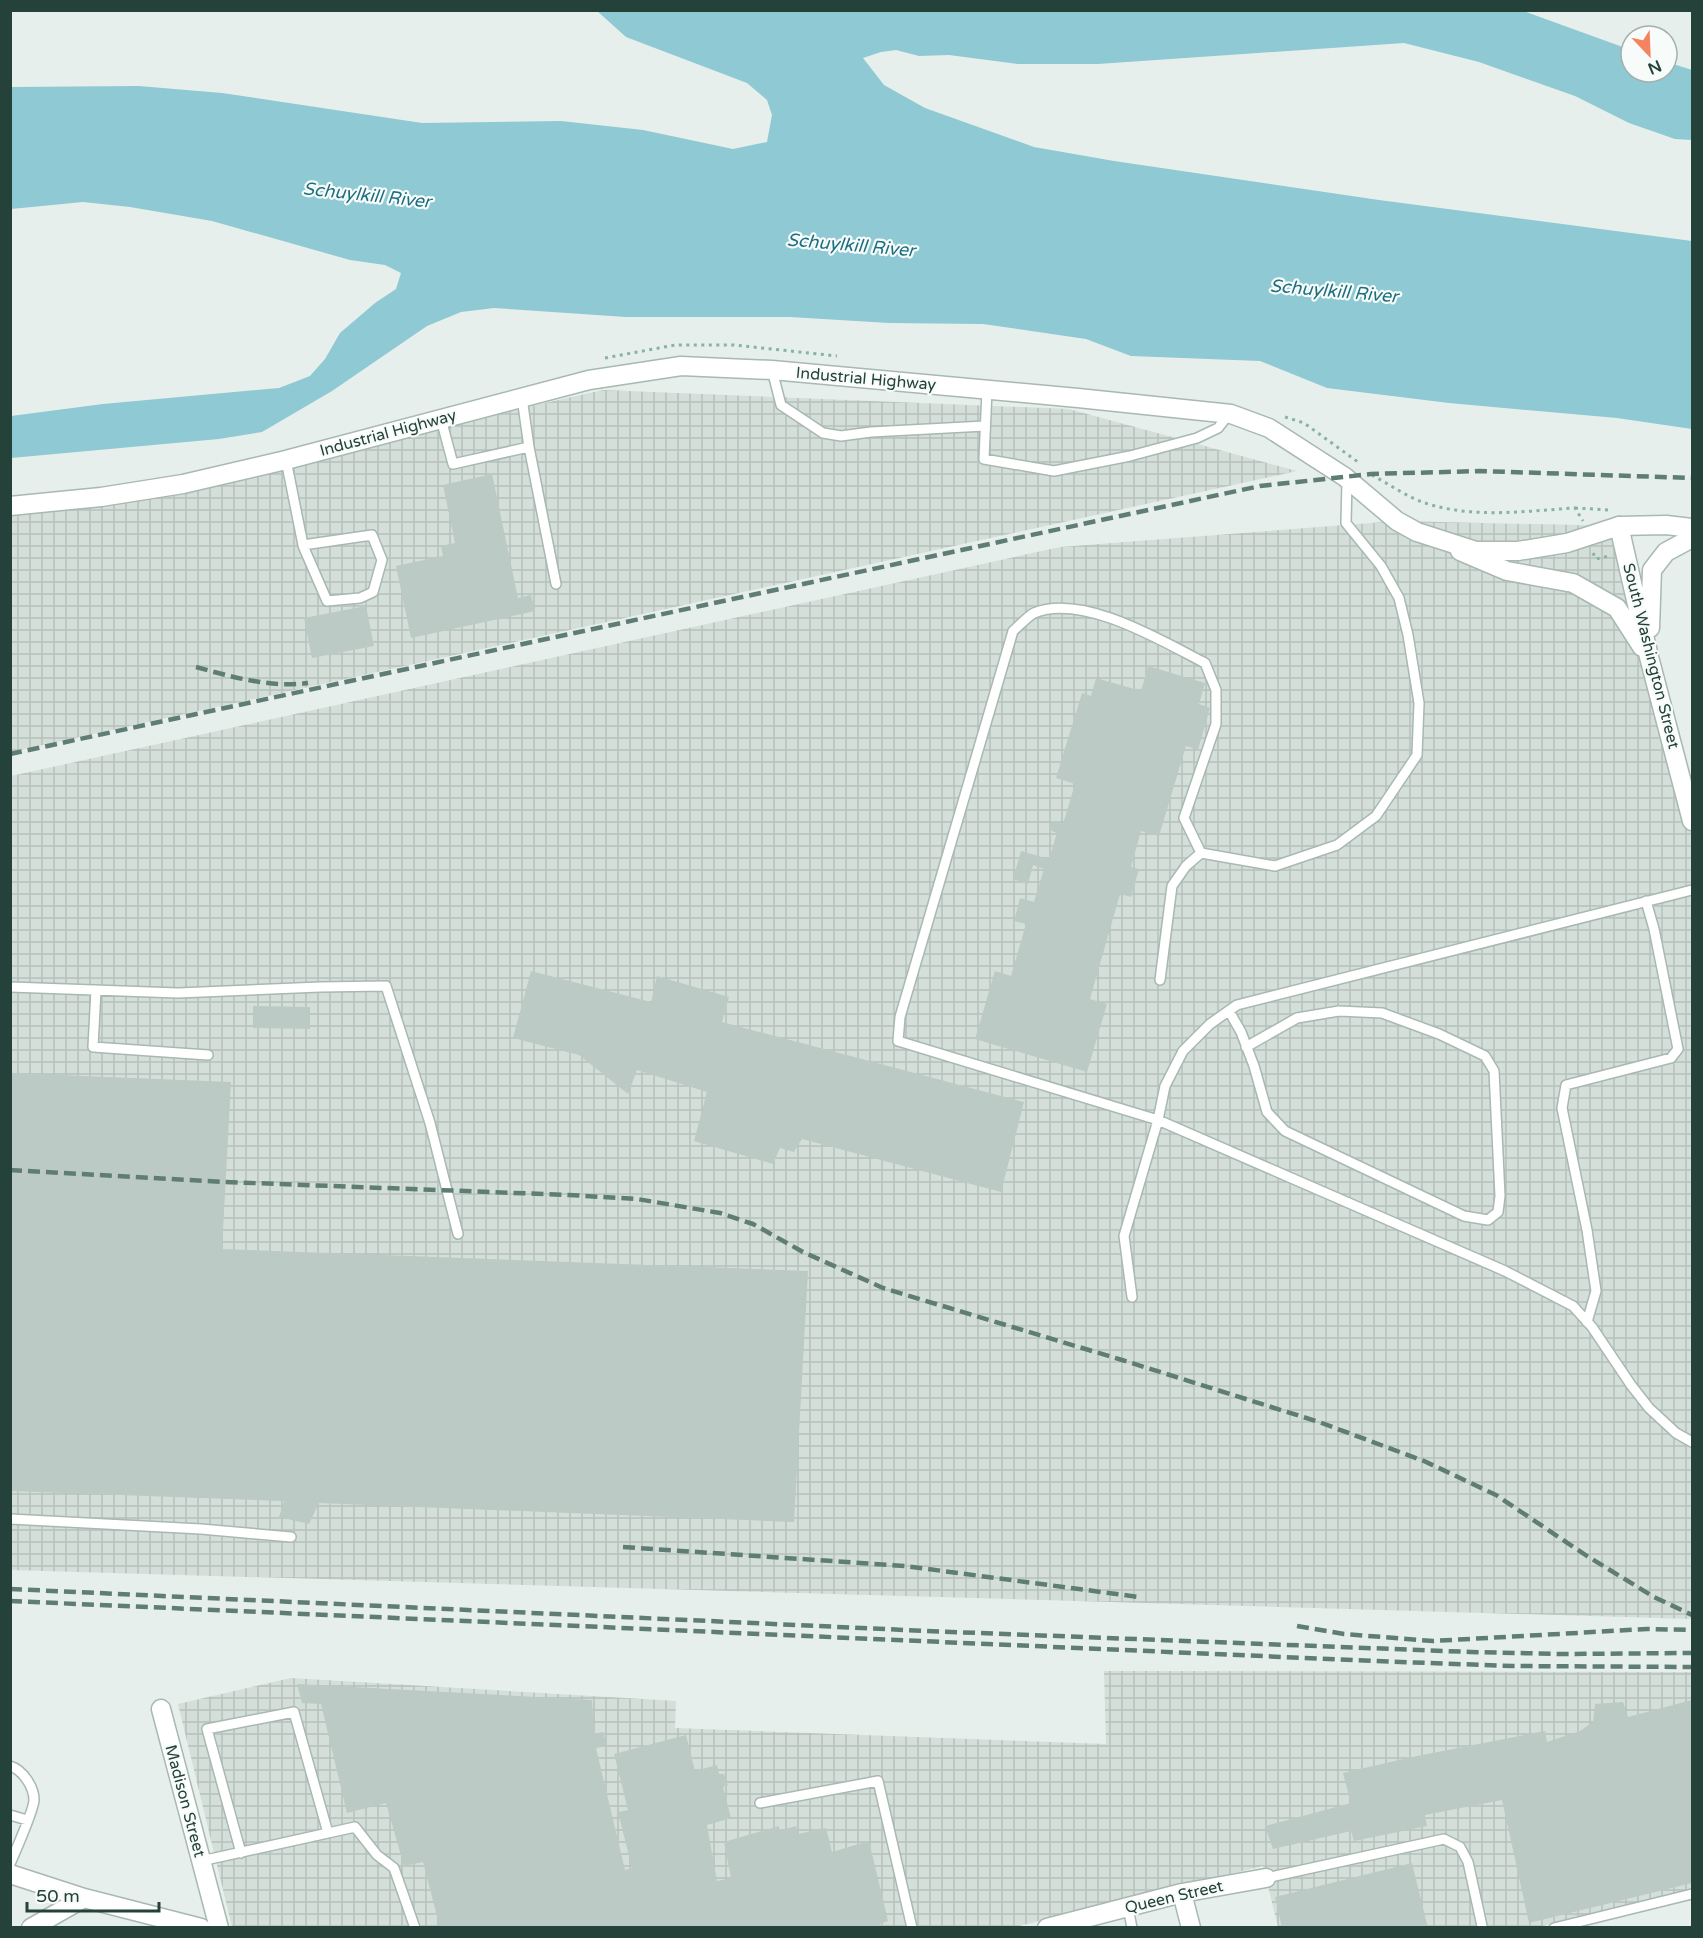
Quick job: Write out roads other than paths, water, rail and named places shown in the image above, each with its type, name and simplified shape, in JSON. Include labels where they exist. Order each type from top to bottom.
[{"type":"street","name":"Industrial Highway","points":[[10,506],[101,497],[183,484],[286,460],[589,380],[681,366],[772,370],[1229,414],[1269,428],[1347,479],[1397,521],[1417,532],[1476,551],[1518,551],[1567,543],[1619,526],[1666,525],[1692,528]]},
{"type":"street","name":"South Washington Street","points":[[1619,526],[1649,657],[1692,821]]},
{"type":"street","points":[[1417,532],[1507,571],[1573,583],[1617,608],[1649,657]]},
{"type":"street","points":[[1649,657],[1652,570],[1666,552],[1692,538]]},
{"type":"street","name":"Madison Street","points":[[161,1709],[219,1928]]},
{"type":"street","points":[[10,1874],[84,1898],[201,1928]]},
{"type":"street","name":"Queen Street","points":[[1056,1926],[1182,1893],[1266,1878]]},
{"type":"street","points":[[1182,1893],[1191,1928]]},
{"type":"street","points":[[31,1928],[84,1898]]},
{"type":"lane","points":[[772,370],[781,405],[823,433],[841,436],[871,432],[985,426]]},
{"type":"lane","points":[[987,390],[984,459],[1054,471],[1130,456],[1197,438],[1218,428],[1229,414]]},
{"type":"lane","points":[[522,398],[529,447],[556,584]]},
{"type":"lane","points":[[441,419],[453,464],[529,447]]},
{"type":"lane","points":[[286,460],[303,545],[327,601],[360,598],[373,592],[382,560],[372,535],[303,545]]},
{"type":"lane","points":[[1201,853],[1275,866],[1337,845],[1376,816],[1417,755],[1419,703],[1408,635],[1399,598],[1381,566],[1346,523],[1347,479]]},
{"type":"lane","points":[[1201,853],[1184,818],[1216,724],[1216,690],[1205,663],[1119,620],[1065,608],[1034,614],[1013,632],[900,1017],[898,1041],[1158,1120],[1505,1271],[1572,1306],[1587,1322],[1649,1408],[1676,1434],[1692,1442]]},
{"type":"lane","points":[[1160,980],[1172,886],[1186,866],[1201,853]]},
{"type":"lane","points":[[1132,1297],[1124,1236],[1158,1120],[1165,1086],[1183,1051],[1210,1024],[1237,1005],[1692,890]]},
{"type":"lane","points":[[1587,1322],[1596,1291],[1587,1230],[1562,1108],[1566,1085],[1662,1061],[1671,1058],[1678,1049],[1646,901]]},
{"type":"lane","points":[[10,987],[178,993],[386,986],[429,1123],[458,1234]]},
{"type":"lane","points":[[96,990],[93,1047],[208,1055]]},
{"type":"lane","points":[[1229,1011],[1246,1047],[1266,1112],[1285,1131],[1464,1216],[1488,1220],[1498,1212],[1500,1196],[1494,1071],[1485,1056],[1439,1034],[1382,1014],[1339,1011],[1297,1018],[1246,1047]]},
{"type":"lane","points":[[10,1519],[201,1529],[291,1537]]},
{"type":"lane","points":[[241,1853],[207,1729],[294,1712],[328,1833]]},
{"type":"lane","points":[[10,1766],[17,1768],[29,1784],[34,1801],[10,1864]]},
{"type":"lane","points":[[760,1803],[878,1781],[912,1928]]},
{"type":"lane","points":[[10,1815],[27,1820]]},
{"type":"lane","points":[[201,1861],[355,1827],[377,1855],[394,1868],[416,1928]]},
{"type":"lane","points":[[1266,1878],[1444,1839],[1460,1847],[1468,1862],[1482,1926]]},
{"type":"lane","points":[[1554,1928],[1692,1894]]},
{"type":"lane","points":[[1128,1907],[1132,1928]]},
{"type":"water","name":"Schuylkill River","points":[[596,10],[1523,11],[1619,46],[1619,84],[1679,84],[1679,66],[1692,70],[1692,140],[1675,139],[1629,123],[1575,96],[1479,62],[1404,43],[1098,64],[1018,64],[949,55],[919,56],[896,50],[863,58],[884,85],[925,108],[1034,147],[1379,200],[1692,241],[1692,429],[1617,418],[1449,403],[1327,388],[1260,361],[1131,356],[1086,339],[983,324],[889,323],[790,317],[626,317],[494,308],[461,312],[427,326],[332,391],[262,432],[219,439],[11,458],[11,416],[103,404],[279,388],[310,376],[325,359],[340,333],[375,303],[396,289],[401,273],[385,265],[350,260],[212,221],[130,207],[83,202],[11,209],[11,87],[139,86],[222,93],[422,123],[561,121],[643,130],[733,149],[767,142],[772,115],[767,100],[747,83],[626,37]]},
{"type":"railway","points":[[10,754],[1260,486],[1371,474],[1480,471],[1692,478]]},
{"type":"railway","points":[[196,667],[266,683],[308,683]]},
{"type":"railway","points":[[10,1170],[226,1182],[637,1199],[720,1213],[753,1224],[803,1252],[883,1288],[1319,1422],[1424,1461],[1496,1495],[1587,1556],[1654,1597],[1692,1615]]},
{"type":"railway","points":[[623,1547],[905,1566],[1139,1597]]},
{"type":"railway","points":[[10,1589],[927,1631],[1471,1652],[1692,1653]]},
{"type":"railway","points":[[10,1601],[1374,1661],[1512,1666],[1692,1667]]},
{"type":"railway","points":[[1297,1626],[1344,1634],[1433,1641],[1647,1629],[1692,1630]]}]
